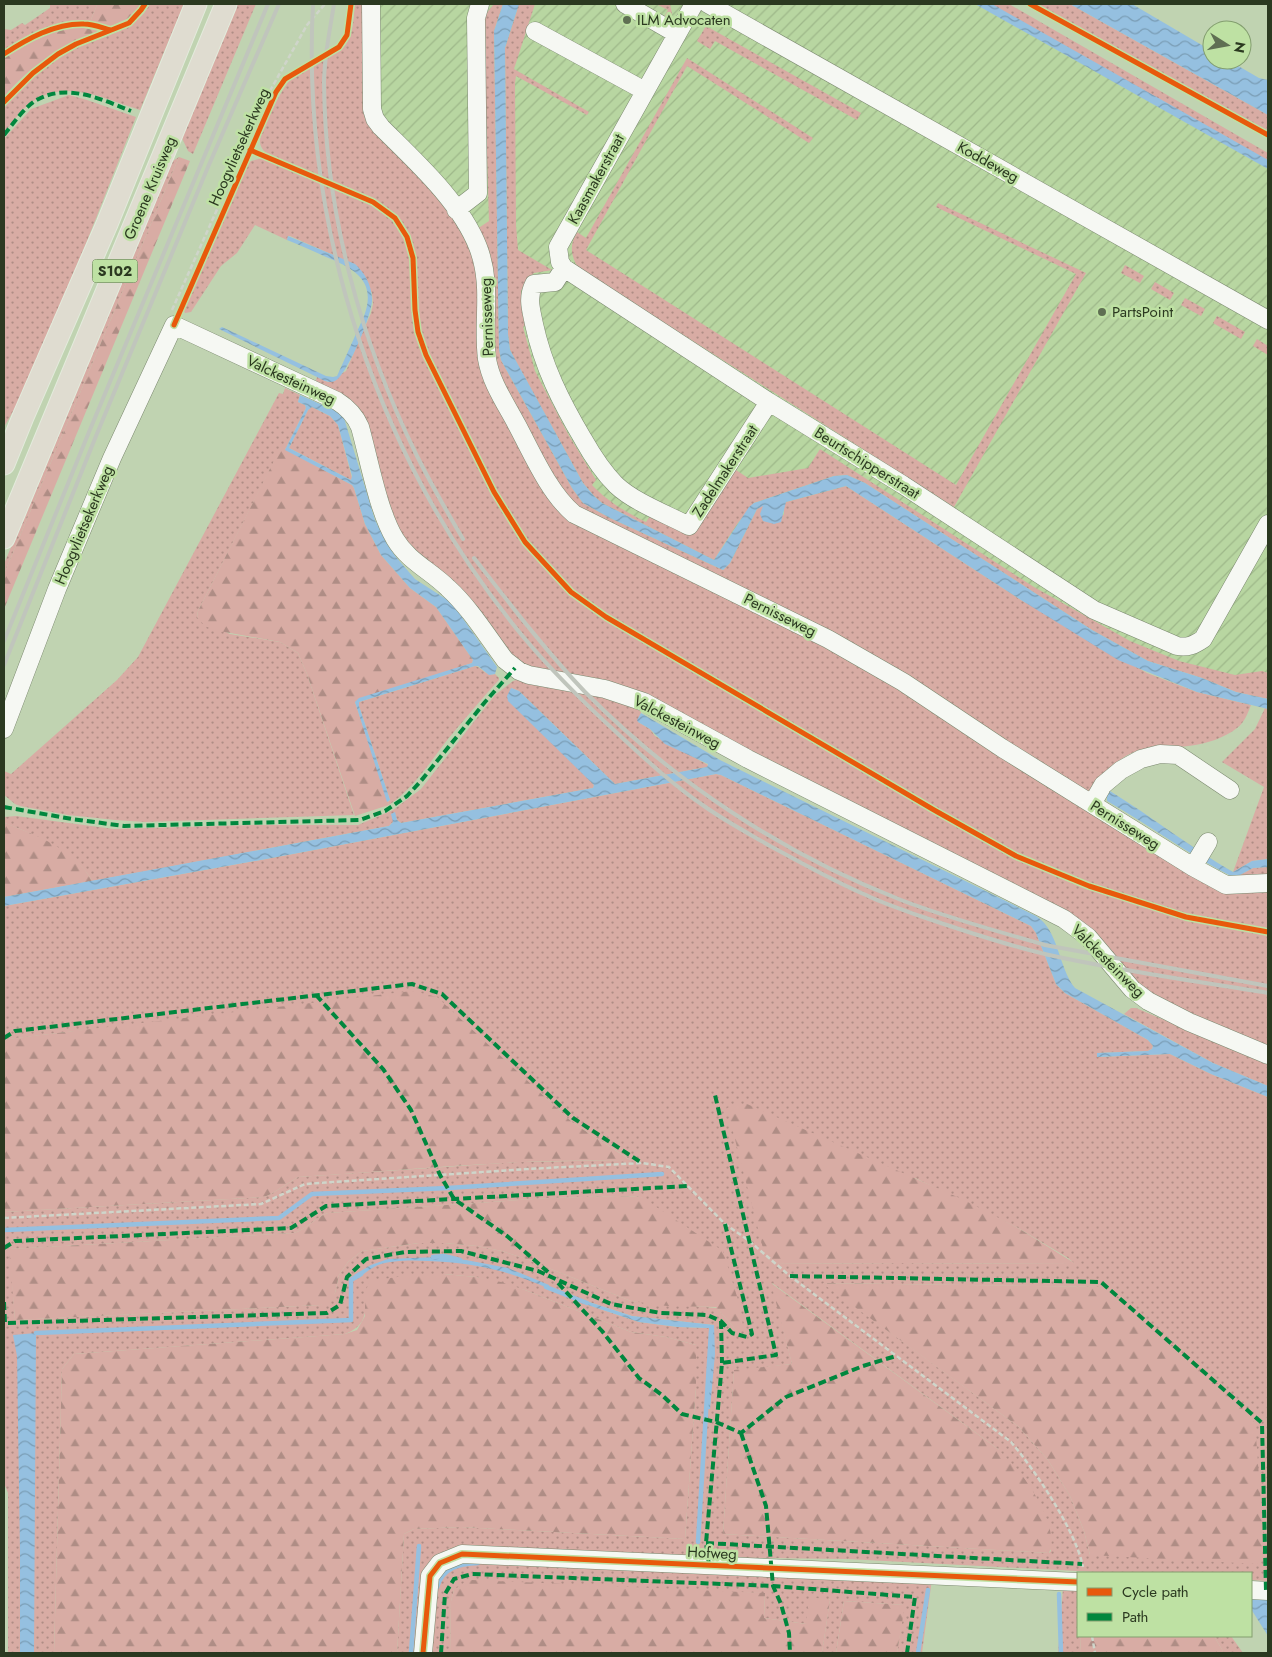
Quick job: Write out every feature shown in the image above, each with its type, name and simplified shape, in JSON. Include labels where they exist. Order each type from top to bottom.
[{"type":"main road","name":"Groene Kruisweg","points":[[4,464],[107,224],[196,4]]},
{"type":"main road","name":"Groene Kruisweg","points":[[4,538],[226,4]]},
{"type":"street","points":[[371,4],[372,109],[375,119],[436,183],[456,210],[478,193],[476,18],[480,4]]},
{"type":"street","points":[[625,4],[677,34]]},
{"type":"street","name":"Kaasmakerstraat","points":[[564,268],[560,262],[558,247],[694,4]]},
{"type":"street","name":"Koddeweg","points":[[708,4],[1268,320]]},
{"type":"street","points":[[535,31],[645,92]]},
{"type":"street","name":"Pernisseweg","points":[[456,210],[477,245],[485,266],[487,286],[486,349],[492,378],[539,466],[565,506],[574,514],[828,639],[903,682],[1092,804],[1200,855],[1226,885],[1268,883]]},
{"type":"street","name":"Beurtschipperstraat","points":[[564,268],[1094,610],[1176,646],[1194,645],[1203,639],[1268,524]]},
{"type":"street","name":"Zadelmakerstraat","points":[[564,268],[555,282],[534,284],[530,291],[529,300],[538,345],[549,375],[567,413],[588,448],[605,472],[627,493],[689,526],[769,402]]},
{"type":"street","name":"Hoogvlietsekerkweg","points":[[4,729],[75,545],[112,458],[174,325]]},
{"type":"street","name":"Valckesteinweg","points":[[174,325],[337,401],[354,414],[360,426],[384,516],[395,540],[410,557],[457,596],[511,666],[529,675],[605,689],[644,702],[748,759],[1064,919],[1088,937],[1132,989],[1148,1001],[1188,1022],[1268,1055]]},
{"type":"street","points":[[1092,804],[1103,785],[1120,770],[1141,759],[1160,754],[1178,755],[1230,790]]},
{"type":"street","name":"Hofweg","points":[[423,1653],[430,1576],[440,1563],[462,1554],[1077,1576]]},
{"type":"path","points":[[4,1218],[261,1204],[305,1184],[642,1163],[669,1167],[725,1224],[1012,1442],[1029,1463],[1059,1513],[1072,1538],[1080,1572]]},
{"type":"path","points":[[1092,1637],[1095,1653]]},
{"type":"shaded area","points":[[378,4],[979,4],[1268,159],[1268,687],[1148,661],[1092,630],[865,483],[707,572],[574,507],[379,110]]},
{"type":"green space","points":[[50,4],[97,5],[90,22],[67,21],[56,24],[34,33],[4,51],[4,29],[11,30],[22,23],[25,25],[50,8]]},
{"type":"green space","points":[[143,4],[131,17],[109,27],[90,22],[97,5]]},
{"type":"green space","points":[[150,4],[184,4],[140,110],[84,93],[56,92],[43,96],[29,104],[4,133],[3,115],[5,107],[23,86],[77,48],[128,27],[144,13]]},
{"type":"green space","points":[[236,4],[256,4],[193,154],[188,151],[181,136]]},
{"type":"green space","points":[[355,4],[364,4],[366,110],[433,188],[467,240],[480,266],[481,334],[559,506],[858,662],[1201,878],[1268,887],[1268,1051],[1185,1016],[1127,975],[1106,949],[719,738],[519,663],[414,553],[393,522],[368,434],[315,383],[317,377],[328,382],[346,371],[371,313],[373,304],[372,293],[356,265],[290,236],[288,236],[287,240],[255,225],[237,253],[221,266],[191,312],[185,313],[184,311],[248,164],[251,161],[262,158],[265,152],[260,145],[261,137],[277,100],[290,80],[341,50],[351,34]]},
{"type":"green space","points":[[494,4],[503,4],[494,31],[499,349],[501,360],[507,371],[572,488],[583,503],[610,518],[723,570],[730,563],[757,509],[763,505],[784,515],[786,502],[846,486],[1021,600],[1147,673],[1197,692],[1251,705],[1246,718],[1239,726],[1215,740],[1190,746],[1140,750],[1132,753],[1111,767],[1089,792],[904,680],[573,507],[492,373],[477,229],[489,221],[483,23],[485,15]]},
{"type":"green space","points":[[519,4],[535,4],[514,69],[589,112],[587,115],[516,76],[516,225],[518,250],[552,270],[534,273],[521,291],[527,323],[523,327],[535,371],[568,434],[596,480],[592,485],[604,497],[646,522],[650,516],[689,534],[730,466],[748,478],[808,468],[820,449],[1034,587],[1130,641],[1179,661],[1235,675],[1262,671],[1268,673],[1268,699],[1236,692],[1202,678],[1148,661],[1092,630],[865,483],[847,475],[834,476],[754,503],[737,524],[714,560],[602,503],[594,496],[583,483],[510,350],[508,334],[505,48]]},
{"type":"green space","points":[[656,4],[670,4],[672,14],[668,22],[663,19],[668,10]]},
{"type":"green space","points":[[982,4],[1009,4],[1268,153],[1268,168]]},
{"type":"green space","points":[[1036,4],[1070,4],[1268,115],[1268,135]]},
{"type":"green space","points":[[706,26],[861,113],[857,120],[715,41],[710,49],[697,41]]},
{"type":"green space","points":[[78,27],[99,31],[47,58],[24,76],[4,97],[4,58],[48,34]]},
{"type":"green space","points":[[687,58],[813,138],[809,143],[687,66],[586,250],[956,485],[1076,274],[936,207],[938,203],[1086,273],[954,507],[578,268],[572,250],[577,232],[586,238]]},
{"type":"green space","points":[[69,95],[136,117],[87,241],[21,398],[4,427],[4,139],[31,109]]},
{"type":"green space","points":[[179,157],[4,574],[4,564],[171,162]]},
{"type":"green space","points":[[179,157],[190,161],[4,609],[4,574]]},
{"type":"green space","points":[[1125,265],[1144,276],[1140,283],[1121,273]]},
{"type":"green space","points":[[1155,282],[1174,293],[1170,300],[1151,289]]},
{"type":"green space","points":[[1185,298],[1205,309],[1201,316],[1181,305]]},
{"type":"green space","points":[[1217,316],[1245,332],[1241,339],[1213,323]]},
{"type":"green space","points":[[1257,339],[1268,346],[1268,355],[1253,346]]},
{"type":"green space","points":[[285,388],[300,395],[298,402],[305,405],[306,408],[285,450],[281,448],[198,611],[197,617],[230,634],[280,642],[298,653],[307,674],[354,815],[145,822],[68,815],[15,804],[4,795],[4,771],[11,774],[117,680],[138,657],[279,393],[283,394]]},
{"type":"green space","points":[[312,407],[330,416],[338,425],[351,480],[289,448],[309,408]]},
{"type":"green space","points":[[281,447],[352,485],[365,524],[381,555],[410,588],[436,607],[473,660],[472,663],[355,702],[389,805],[355,816],[307,674],[298,653],[280,642],[214,630],[205,626],[197,617],[198,611]]},
{"type":"green space","points":[[475,666],[489,674],[495,674],[499,680],[448,739],[414,783],[389,805],[388,802],[390,800],[359,702]]},
{"type":"green space","points":[[520,679],[607,695],[640,706],[641,713],[638,722],[650,729],[655,736],[708,765],[707,767],[615,784],[519,691],[511,688],[594,785],[593,788],[401,823],[397,820],[394,812],[393,822],[389,826],[92,881],[85,871],[66,853],[5,823],[4,829],[4,817],[16,816],[114,829],[254,825],[358,825],[393,810],[421,789],[495,695],[513,681]]},
{"type":"green space","points":[[1265,708],[1268,709],[1268,859],[1252,861],[1233,872],[1264,787],[1222,762],[1255,729]]},
{"type":"green space","points":[[716,774],[1031,926],[1036,933],[1056,984],[1065,993],[1148,1040],[1153,1046],[1148,1051],[1097,1053],[1097,1057],[1170,1054],[1211,1074],[1268,1097],[1268,1581],[1252,1580],[1252,1572],[1097,1572],[847,1559],[684,1557],[434,1560],[419,1653],[397,1653],[404,1534],[414,1529],[461,1527],[685,1539],[696,1387],[696,1345],[666,1337],[631,1332],[525,1290],[476,1277],[444,1274],[365,1292],[366,1306],[364,1318],[357,1327],[345,1334],[74,1354],[62,1369],[54,1653],[8,1653],[8,1493],[4,1483],[4,1212],[264,1197],[298,1177],[518,1162],[631,1160],[573,1123],[437,998],[67,1032],[8,1039],[4,1044],[4,906],[277,857]],"holes":[[[915,1178],[1018,1228],[1075,1264],[767,1264]],[[641,1197],[737,1331],[717,1308],[631,1301],[502,1251],[445,1243],[419,1243],[362,1251],[348,1262],[339,1275],[335,1293],[321,1305],[15,1320],[10,1249],[294,1233],[328,1213],[549,1198]],[[772,1283],[998,1449],[1051,1551],[1049,1553],[723,1534],[734,1371],[792,1364]],[[823,1283],[1104,1287],[1090,1555],[1084,1531],[1070,1496],[1048,1460],[1019,1427]],[[583,1300],[632,1316],[714,1325],[710,1408],[707,1409],[711,1353],[709,1328],[678,1327],[639,1322],[582,1303]]]},
{"type":"green space","points":[[5,823],[42,838],[66,852],[85,870],[92,881],[4,897]]},
{"type":"green space","points":[[1268,867],[1268,878],[1229,882],[1231,876],[1238,876],[1253,868]]},
{"type":"green space","points":[[412,991],[437,997],[573,1123],[632,1161],[507,1163],[298,1177],[264,1197],[4,1212],[4,1044],[7,1039]]},
{"type":"green space","points":[[1131,1008],[1136,1008],[1268,1064],[1268,1086],[1213,1063],[1124,1014]]},
{"type":"green space","points":[[736,1104],[747,1104],[964,1200],[1018,1228],[1076,1264],[767,1264],[727,1108]]},
{"type":"green space","points":[[641,1197],[723,1251],[739,1303],[744,1331],[737,1331],[716,1307],[667,1306],[631,1301],[502,1251],[445,1243],[419,1243],[362,1251],[348,1262],[339,1275],[335,1293],[329,1302],[321,1305],[15,1320],[9,1249],[294,1233],[328,1213],[549,1198]]},
{"type":"green space","points":[[418,1274],[476,1277],[501,1282],[631,1332],[666,1337],[696,1345],[696,1387],[685,1539],[461,1527],[414,1529],[404,1534],[397,1653],[54,1653],[62,1369],[74,1354],[345,1334],[357,1330],[365,1316],[365,1292],[370,1281]]},
{"type":"green space","points":[[771,1283],[998,1449],[1021,1474],[1040,1503],[1051,1535],[1049,1553],[723,1534],[734,1370],[792,1364]]},
{"type":"green space","points":[[822,1283],[1104,1287],[1229,1393],[1255,1423],[1264,1545],[1261,1561],[1258,1564],[1090,1555],[1084,1531],[1070,1496],[1048,1460],[1019,1427]]},
{"type":"green space","points":[[453,1561],[932,1579],[922,1653],[897,1653],[904,1605],[844,1601],[836,1653],[822,1653],[830,1599],[806,1624],[764,1618],[765,1593],[454,1590],[451,1601],[450,1653],[425,1653],[430,1587]]},
{"type":"green space","points":[[472,1580],[765,1593],[764,1618],[806,1624],[809,1597],[830,1600],[822,1653],[450,1653],[451,1601],[454,1590],[465,1582]]},
{"type":"green space","points":[[1063,1588],[1077,1589],[1077,1637],[1080,1637],[1081,1653],[1058,1653]]},
{"type":"green space","points":[[844,1601],[905,1605],[897,1653],[836,1653]]},
{"type":"green space","points":[[1080,1637],[1215,1637],[1224,1653],[1081,1653]]},
{"type":"green space","points":[[1215,1637],[1232,1637],[1243,1653],[1224,1653]]},
{"type":"water","points":[[503,4],[519,4],[505,48],[508,334],[510,350],[583,483],[594,496],[602,503],[714,560],[749,507],[754,503],[834,476],[847,475],[865,483],[1092,630],[1148,661],[1202,678],[1236,692],[1268,699],[1268,709],[1197,692],[1118,660],[1021,600],[846,486],[786,502],[781,522],[774,524],[763,521],[760,514],[763,506],[757,509],[730,563],[723,570],[610,518],[583,503],[572,488],[501,360],[499,349],[494,31]]},
{"type":"water","points":[[975,4],[992,4],[1268,160],[1268,169]]},
{"type":"water","points":[[1070,4],[1132,4],[1202,45],[1202,70],[1245,70],[1259,78],[1268,80],[1268,115]]},
{"type":"water","points":[[288,236],[355,264],[365,275],[369,283],[372,298],[369,316],[353,356],[340,377],[333,382],[328,382],[219,329],[222,327],[326,376],[337,376],[364,316],[368,294],[365,285],[361,278],[346,266],[287,240]]},
{"type":"water","points":[[300,395],[338,412],[344,418],[375,520],[387,544],[415,579],[452,603],[497,667],[495,674],[489,675],[478,666],[475,666],[359,702],[390,800],[387,802],[355,702],[359,698],[472,663],[473,660],[436,607],[410,588],[381,555],[365,524],[352,485],[285,450],[306,408],[305,405],[298,402]],"holes":[[[312,407],[330,416],[338,425],[352,476],[351,480],[289,448],[308,410]]]},
{"type":"water","points":[[511,688],[519,691],[615,784],[707,767],[708,765],[665,744],[650,729],[638,722],[637,720],[641,713],[720,760],[1036,916],[1044,922],[1054,939],[1065,970],[1075,988],[1213,1063],[1268,1086],[1268,1097],[1211,1074],[1170,1054],[1097,1057],[1097,1053],[1148,1051],[1153,1046],[1148,1040],[1065,993],[1056,984],[1036,933],[1031,926],[716,774],[277,857],[4,906],[4,897],[389,826],[393,822],[391,814],[395,812],[397,820],[401,823],[593,788],[594,785],[508,701],[507,696]]},
{"type":"water","points":[[1110,791],[1233,872],[1252,861],[1268,859],[1268,867],[1253,868],[1238,876],[1231,876],[1107,801],[1107,795]]},
{"type":"water","points":[[437,1257],[508,1268],[549,1285],[550,1289],[505,1272],[445,1262],[390,1262],[375,1266],[359,1278],[354,1275],[371,1265],[388,1259]]},
{"type":"water","points":[[583,1300],[632,1316],[714,1325],[715,1354],[710,1409],[707,1409],[711,1353],[709,1328],[678,1327],[639,1322],[582,1303]]},
{"type":"water","points":[[36,1333],[34,1653],[20,1653],[17,1356],[13,1335]]},
{"type":"water","points":[[1252,1597],[1268,1598],[1268,1636],[1252,1611]]},
{"type":"waterway","points":[[4,1230],[279,1218],[312,1194],[448,1188],[662,1174]]},
{"type":"waterway","points":[[433,1257],[444,1256],[460,1260]]},
{"type":"waterway","points":[[36,1333],[351,1320],[351,1280],[361,1274]]},
{"type":"waterway","points":[[546,1287],[587,1303]]},
{"type":"waterway","points":[[698,1542],[711,1331]]},
{"type":"waterway","points":[[411,1653],[419,1546]]},
{"type":"waterway","points":[[437,1587],[443,1575],[453,1568],[464,1564],[478,1563]]},
{"type":"waterway","points":[[918,1653],[928,1590]]},
{"type":"waterway","points":[[1059,1594],[1061,1653]]},
{"type":"railway","points":[[4,641],[268,4]]},
{"type":"railway","points":[[4,665],[96,436],[208,167],[279,4]]},
{"type":"railway","points":[[313,4],[313,88],[320,173],[336,256],[358,337],[388,416],[426,493],[470,565],[520,633],[566,684],[648,761],[704,806],[770,846],[830,878],[873,898],[970,933],[1049,955],[1131,971],[1268,993]]},
{"type":"railway","points":[[334,4],[324,73],[326,131],[339,227],[350,274],[363,321],[397,412],[422,466],[463,539]]},
{"type":"railway","points":[[474,558],[556,660],[619,725],[693,785],[773,838],[814,861],[857,882],[919,907],[1045,945],[1268,986]]},
{"type":"marked path","points":[[4,135],[31,104],[47,95],[59,93],[83,94],[131,111]]},
{"type":"marked path","points":[[4,807],[124,826],[360,820],[385,811],[407,796],[515,668]]},
{"type":"marked path","points":[[4,1038],[15,1031],[412,984],[442,994],[573,1118],[642,1163]]},
{"type":"marked path","points":[[316,995],[383,1069],[411,1110],[440,1175],[454,1199],[507,1236],[548,1272]]},
{"type":"marked path","points":[[709,1565],[706,1543],[722,1363],[776,1355],[715,1095]]},
{"type":"marked path","points":[[4,1248],[15,1241],[291,1228],[326,1206],[688,1186]]},
{"type":"marked path","points":[[4,1302],[5,1323],[327,1313],[340,1305],[347,1277],[366,1259],[405,1252],[461,1251],[538,1271],[611,1304],[661,1313],[707,1315],[721,1321],[732,1333],[747,1337],[752,1334],[725,1224]]},
{"type":"marked path","points":[[790,1276],[1101,1282],[1262,1423],[1266,1591]]},
{"type":"marked path","points":[[558,1283],[602,1331],[639,1378],[662,1395],[682,1414],[716,1422],[741,1433],[786,1397],[863,1366],[896,1356]]},
{"type":"marked path","points":[[721,1321],[722,1363]]},
{"type":"marked path","points":[[741,1433],[766,1506],[773,1586],[781,1604],[789,1633],[790,1653]]},
{"type":"marked path","points":[[706,1543],[1082,1564]]},
{"type":"marked path","points":[[441,1653],[445,1594],[454,1579],[472,1574],[773,1586],[915,1597],[907,1653]]},
{"type":"cycle path","points":[[4,102],[33,73],[58,54],[76,44],[129,23],[145,4]]},
{"type":"cycle path","points":[[174,325],[276,92],[285,79],[339,47],[347,35],[351,4]]},
{"type":"cycle path","points":[[1030,4],[1268,135]]},
{"type":"cycle path","points":[[4,54],[42,33],[62,26],[87,24],[111,30]]},
{"type":"cycle path","points":[[250,150],[373,202],[395,218],[407,237],[413,258],[415,310],[418,332],[426,355],[494,492],[525,542],[571,592],[606,617],[934,810],[1016,856],[1089,886],[1186,917],[1268,932]]},
{"type":"cycle path","points":[[423,1653],[430,1576],[440,1563],[462,1554],[1077,1582]]},
{"type":"place","name":"ILM Advocaten","points":[[627,20]]},
{"type":"place","name":"PartsPoint","points":[[1102,312]]}]
